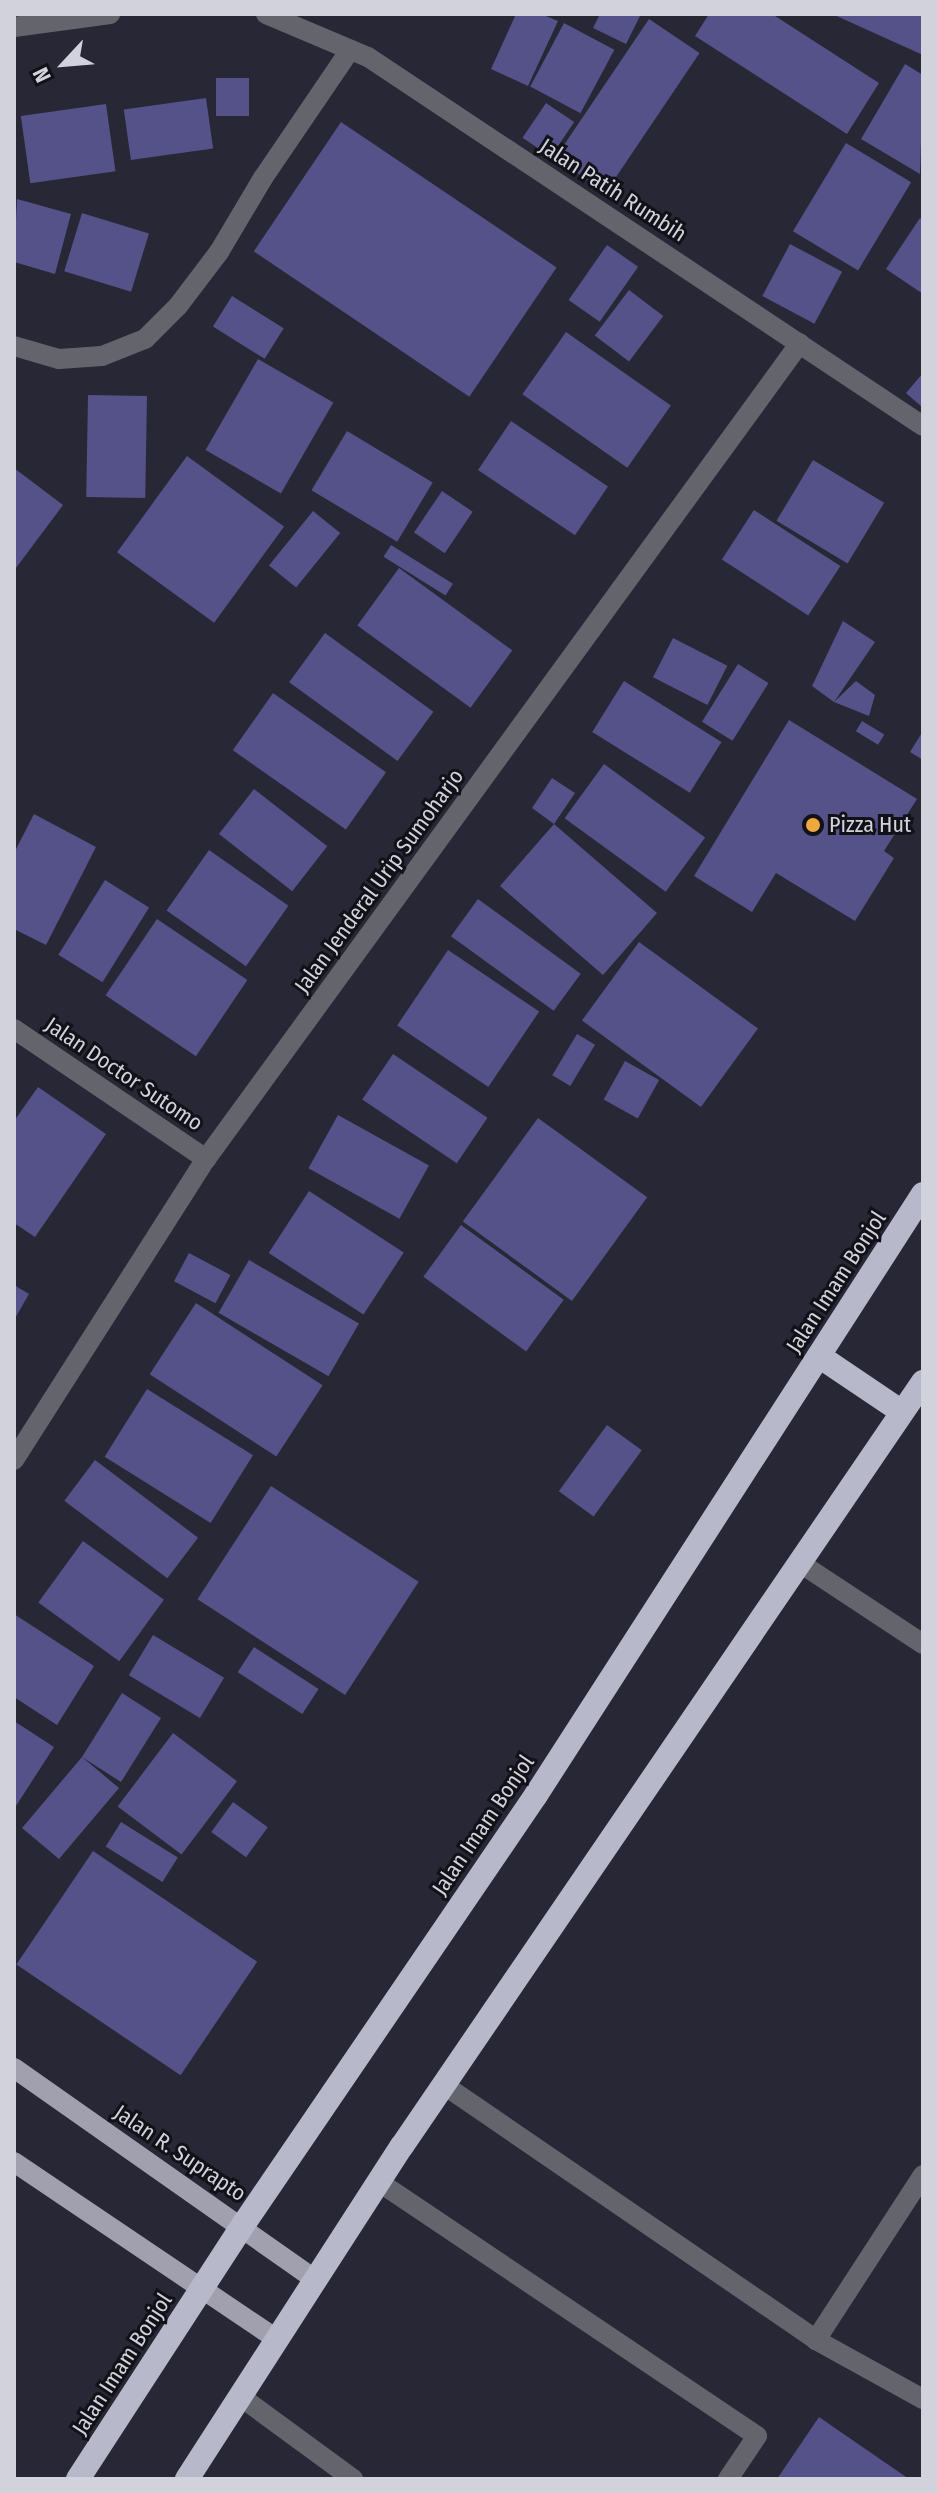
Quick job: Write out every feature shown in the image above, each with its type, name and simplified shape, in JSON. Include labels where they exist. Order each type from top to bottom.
[{"type":"highway","name":"Jalan Imam Bonjol","points":[[78,2479],[243,2225],[536,1795],[923,1194]]},
{"type":"highway","points":[[819,1356],[902,1412]]},
{"type":"highway","points":[[187,2479],[444,2085],[923,1382]]},
{"type":"main road","name":"Jalan R. Suprapto","points":[[14,2068],[243,2225],[317,2281]]},
{"type":"main road","points":[[14,2162],[278,2340]]},
{"type":"street","points":[[14,27],[110,14]]},
{"type":"street","name":"Jalan Patih Rumbih","points":[[266,14],[368,57],[923,426]]},
{"type":"street","points":[[14,346],[59,359],[102,356],[145,339],[178,306],[219,252],[263,178],[350,50]]},
{"type":"street","name":"Jalan Jenderal Urip Sumoharjo","points":[[14,1460],[206,1159],[800,343]]},
{"type":"street","name":"Jalan Doctor Sutomo","points":[[14,1029],[206,1159]]},
{"type":"street","points":[[800,1563],[923,1644]]},
{"type":"street","points":[[444,2085],[816,2340],[923,2399]]},
{"type":"street","points":[[816,2340],[923,2175]]},
{"type":"street","points":[[379,2182],[757,2436],[728,2479]]},
{"type":"street","points":[[241,2397],[353,2479]]},
{"type":"building","points":[[516,14],[541,14],[558,21],[528,86],[491,69]]},
{"type":"building","points":[[600,14],[641,14],[626,44],[593,28]]},
{"type":"building","points":[[709,14],[772,14],[879,83],[847,134],[695,36]]},
{"type":"building","points":[[832,14],[923,14],[923,55]]},
{"type":"building","points":[[649,19],[700,53],[606,192],[555,158]]},
{"type":"building","points":[[564,23],[614,50],[581,113],[530,87]]},
{"type":"building","points":[[905,64],[923,75],[920,174],[861,139]]},
{"type":"building","points":[[216,78],[249,78],[249,116],[216,116]]},
{"type":"building","points":[[206,98],[213,149],[131,160],[124,110]]},
{"type":"building","points":[[546,103],[574,122],[551,157],[523,138]]},
{"type":"building","points":[[106,104],[115,171],[30,183],[21,116]]},
{"type":"building","points":[[341,122],[557,267],[469,397],[254,251]]},
{"type":"building","points":[[846,143],[911,182],[858,270],[793,231]]},
{"type":"building","points":[[17,199],[71,214],[55,274],[14,262]]},
{"type":"building","points":[[82,213],[149,233],[131,292],[64,271]]},
{"type":"building","points":[[920,218],[923,220],[923,294],[886,269]]},
{"type":"building","points":[[790,244],[842,272],[814,324],[762,296]]},
{"type":"building","points":[[607,245],[638,267],[600,322],[569,300]]},
{"type":"building","points":[[629,290],[663,316],[629,361],[595,336]]},
{"type":"building","points":[[232,296],[284,328],[265,359],[213,327]]},
{"type":"building","points":[[566,332],[671,405],[627,468],[522,394]]},
{"type":"building","points":[[258,359],[333,402],[281,493],[206,450]]},
{"type":"building","points":[[923,373],[923,408],[906,393]]},
{"type":"building","points":[[88,395],[147,396],[145,498],[86,497]]},
{"type":"building","points":[[511,421],[608,486],[575,535],[478,470]]},
{"type":"building","points":[[347,431],[433,483],[397,542],[311,490]]},
{"type":"building","points":[[187,456],[284,527],[214,623],[117,552]]},
{"type":"building","points":[[813,460],[884,503],[848,564],[776,521]]},
{"type":"building","points":[[14,468],[63,505],[16,568],[14,566]]},
{"type":"building","points":[[442,491],[473,512],[445,553],[414,532]]},
{"type":"building","points":[[754,510],[840,566],[808,616],[722,559]]},
{"type":"building","points":[[313,511],[340,533],[296,587],[269,565]]},
{"type":"building","points":[[391,545],[453,584],[445,596],[384,557]]},
{"type":"building","points":[[399,568],[512,650],[471,708],[357,625]]},
{"type":"building","points":[[843,621],[875,642],[834,702],[812,686]]},
{"type":"building","points":[[325,633],[433,712],[398,761],[289,682]]},
{"type":"building","points":[[673,638],[727,666],[707,705],[653,677]]},
{"type":"building","points":[[738,664],[769,683],[732,741],[702,722]]},
{"type":"building","points":[[624,681],[722,742],[690,793],[592,732]]},
{"type":"building","points":[[856,681],[875,695],[869,716],[834,702]]},
{"type":"building","points":[[273,693],[386,772],[346,829],[233,750]]},
{"type":"building","name":"Pizza Hut","points":[[789,720],[917,799],[884,851],[894,858],[855,921],[776,873],[752,912],[694,876]]},
{"type":"building","points":[[862,721],[884,734],[878,745],[856,731]]},
{"type":"building","points":[[923,731],[923,760],[910,752]]},
{"type":"building","points":[[604,764],[705,837],[666,892],[565,818]]},
{"type":"building","points":[[552,778],[575,793],[554,824],[532,808]]},
{"type":"building","points":[[254,789],[327,846],[292,891],[219,834]]},
{"type":"building","points":[[34,814],[96,847],[46,945],[14,929],[14,853]]},
{"type":"building","points":[[554,824],[657,913],[603,975],[500,886]]},
{"type":"building","points":[[209,850],[288,906],[246,966],[167,911]]},
{"type":"building","points":[[105,880],[149,908],[102,982],[58,955]]},
{"type":"building","points":[[478,899],[581,974],[554,1011],[451,936]]},
{"type":"building","points":[[157,919],[247,980],[196,1056],[106,995]]},
{"type":"building","points":[[639,942],[758,1028],[701,1107],[582,1020]]},
{"type":"building","points":[[448,950],[539,1012],[488,1087],[397,1025]]},
{"type":"building","points":[[577,1034],[595,1045],[570,1086],[552,1075]]},
{"type":"building","points":[[393,1054],[488,1118],[457,1163],[362,1100]]},
{"type":"building","points":[[625,1061],[659,1080],[638,1118],[604,1099]]},
{"type":"building","points":[[38,1087],[106,1134],[35,1237],[14,1223],[14,1121]]},
{"type":"building","points":[[338,1115],[429,1165],[399,1219],[308,1168]]},
{"type":"building","points":[[538,1118],[647,1197],[572,1301],[463,1222]]},
{"type":"building","points":[[309,1191],[404,1253],[363,1315],[269,1253]]},
{"type":"building","points":[[461,1225],[564,1300],[526,1351],[423,1277]]},
{"type":"building","points":[[189,1253],[230,1275],[215,1303],[174,1281]]},
{"type":"building","points":[[249,1260],[359,1324],[328,1376],[218,1313]]},
{"type":"building","points":[[14,1285],[29,1294],[14,1320]]},
{"type":"building","points":[[196,1303],[323,1385],[276,1457],[150,1374]]},
{"type":"building","points":[[147,1389],[253,1455],[211,1523],[105,1457]]},
{"type":"building","points":[[607,1425],[642,1450],[594,1517],[559,1491]]},
{"type":"building","points":[[95,1460],[198,1538],[167,1578],[64,1501]]},
{"type":"building","points":[[271,1486],[419,1582],[345,1695],[197,1599]]},
{"type":"building","points":[[83,1541],[164,1600],[119,1661],[38,1602]]},
{"type":"building","points":[[14,1614],[94,1666],[57,1725],[14,1697]]},
{"type":"building","points":[[153,1635],[224,1678],[200,1718],[129,1675]]},
{"type":"building","points":[[254,1647],[319,1689],[302,1714],[238,1672]]},
{"type":"building","points":[[122,1693],[161,1718],[121,1782],[82,1757]]},
{"type":"building","points":[[14,1721],[54,1747],[14,1809]]},
{"type":"building","points":[[173,1733],[237,1781],[182,1855],[118,1806]]},
{"type":"building","points":[[82,1757],[119,1788],[59,1859],[22,1828]]},
{"type":"building","points":[[233,1802],[268,1827],[246,1857],[211,1832]]},
{"type":"building","points":[[121,1822],[178,1858],[162,1882],[106,1847]]},
{"type":"building","points":[[93,1851],[257,1962],[181,2075],[16,1965]]},
{"type":"building","points":[[819,2417],[909,2479],[777,2479]]},
{"type":"place","name":"Pizza Hut","points":[[813,825]]}]
